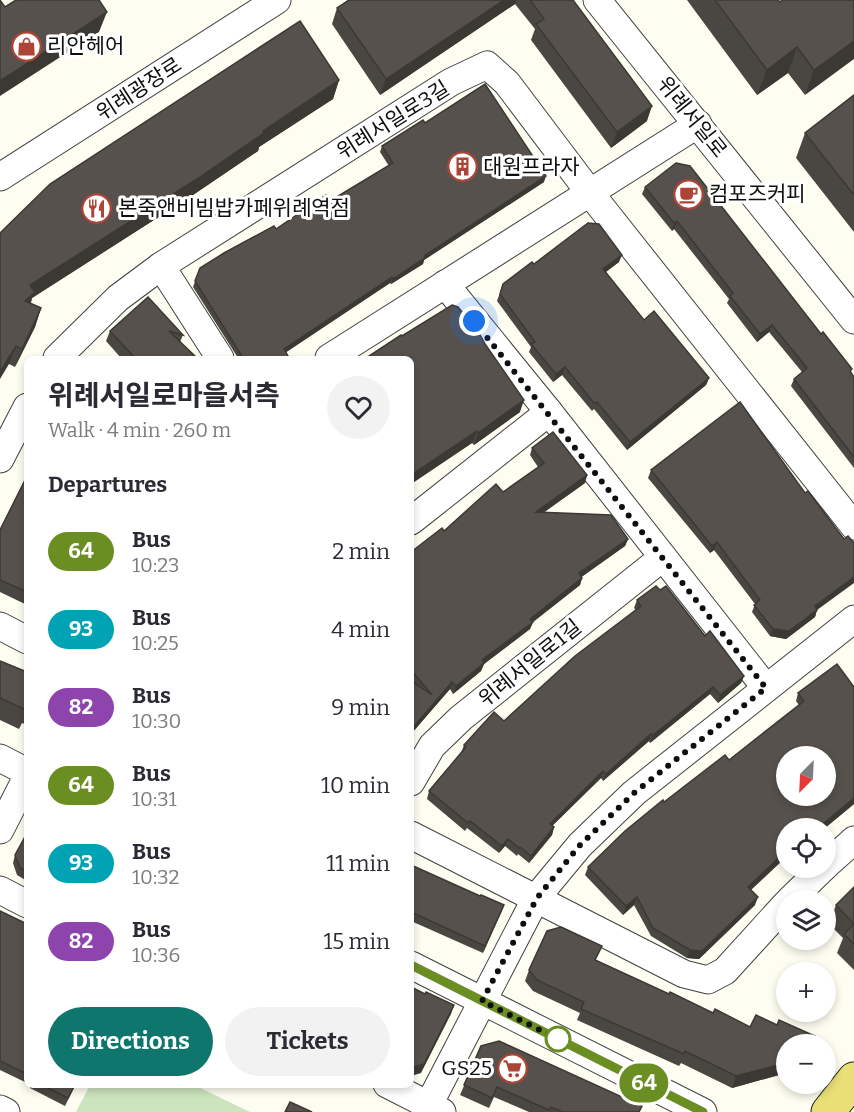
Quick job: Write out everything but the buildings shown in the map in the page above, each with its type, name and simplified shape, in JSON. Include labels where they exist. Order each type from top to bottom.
[{"type":"main road","points":[[828,1112],[854,1079]]},
{"type":"street","name":"위례광장로","points":[[0,177],[277,0]]},
{"type":"street","name":"위례서일로","points":[[597,0],[854,320]]},
{"type":"street","name":"위례서일로3길","points":[[59,356],[117,298],[161,266],[451,82],[487,65],[507,83],[590,194],[854,526]]},
{"type":"street","points":[[332,356],[698,124]]},
{"type":"street","points":[[161,266],[219,356]]},
{"type":"street","points":[[445,284],[766,688]]},
{"type":"street","points":[[414,519],[549,412]]},
{"type":"street","points":[[0,459],[24,413]]},
{"type":"street","name":"위례서일로1길","points":[[414,777],[432,746],[461,718],[662,558]]},
{"type":"street","points":[[394,1088],[432,1110],[482,1001],[537,898],[580,845],[618,807],[854,619]]},
{"type":"street","points":[[0,626],[24,638]]},
{"type":"street","points":[[0,758],[24,772]]},
{"type":"street","points":[[0,830],[24,780]]},
{"type":"street","points":[[414,836],[684,974],[708,980],[726,971],[776,915]]},
{"type":"street","points":[[836,857],[854,840]]},
{"type":"street","points":[[801,890],[813,878]]},
{"type":"street","points":[[0,890],[24,902]]},
{"type":"street","points":[[414,967],[703,1112]]},
{"type":"street","points":[[0,1109],[6,1112]]},
{"type":"green space","points":[[88,1088],[200,1088],[250,1112],[76,1112]]},
{"type":"bus line","name":"64","points":[[414,967],[703,1112]]},
{"type":"place","name":"리안헤어","points":[[26,46]]},
{"type":"place","name":"대원프라자","points":[[462,167]]},
{"type":"place","name":"컴포즈커피","points":[[688,194]]},
{"type":"place","name":"본죽앤비빔밥카페위례역점","points":[[97,208]]},
{"type":"place","name":"GS25","points":[[513,1068]]},
{"type":"route","points":[[474,321],[549,412],[766,688],[618,807],[580,845],[537,898],[482,1001],[562,1041],[558,1039]]}]
